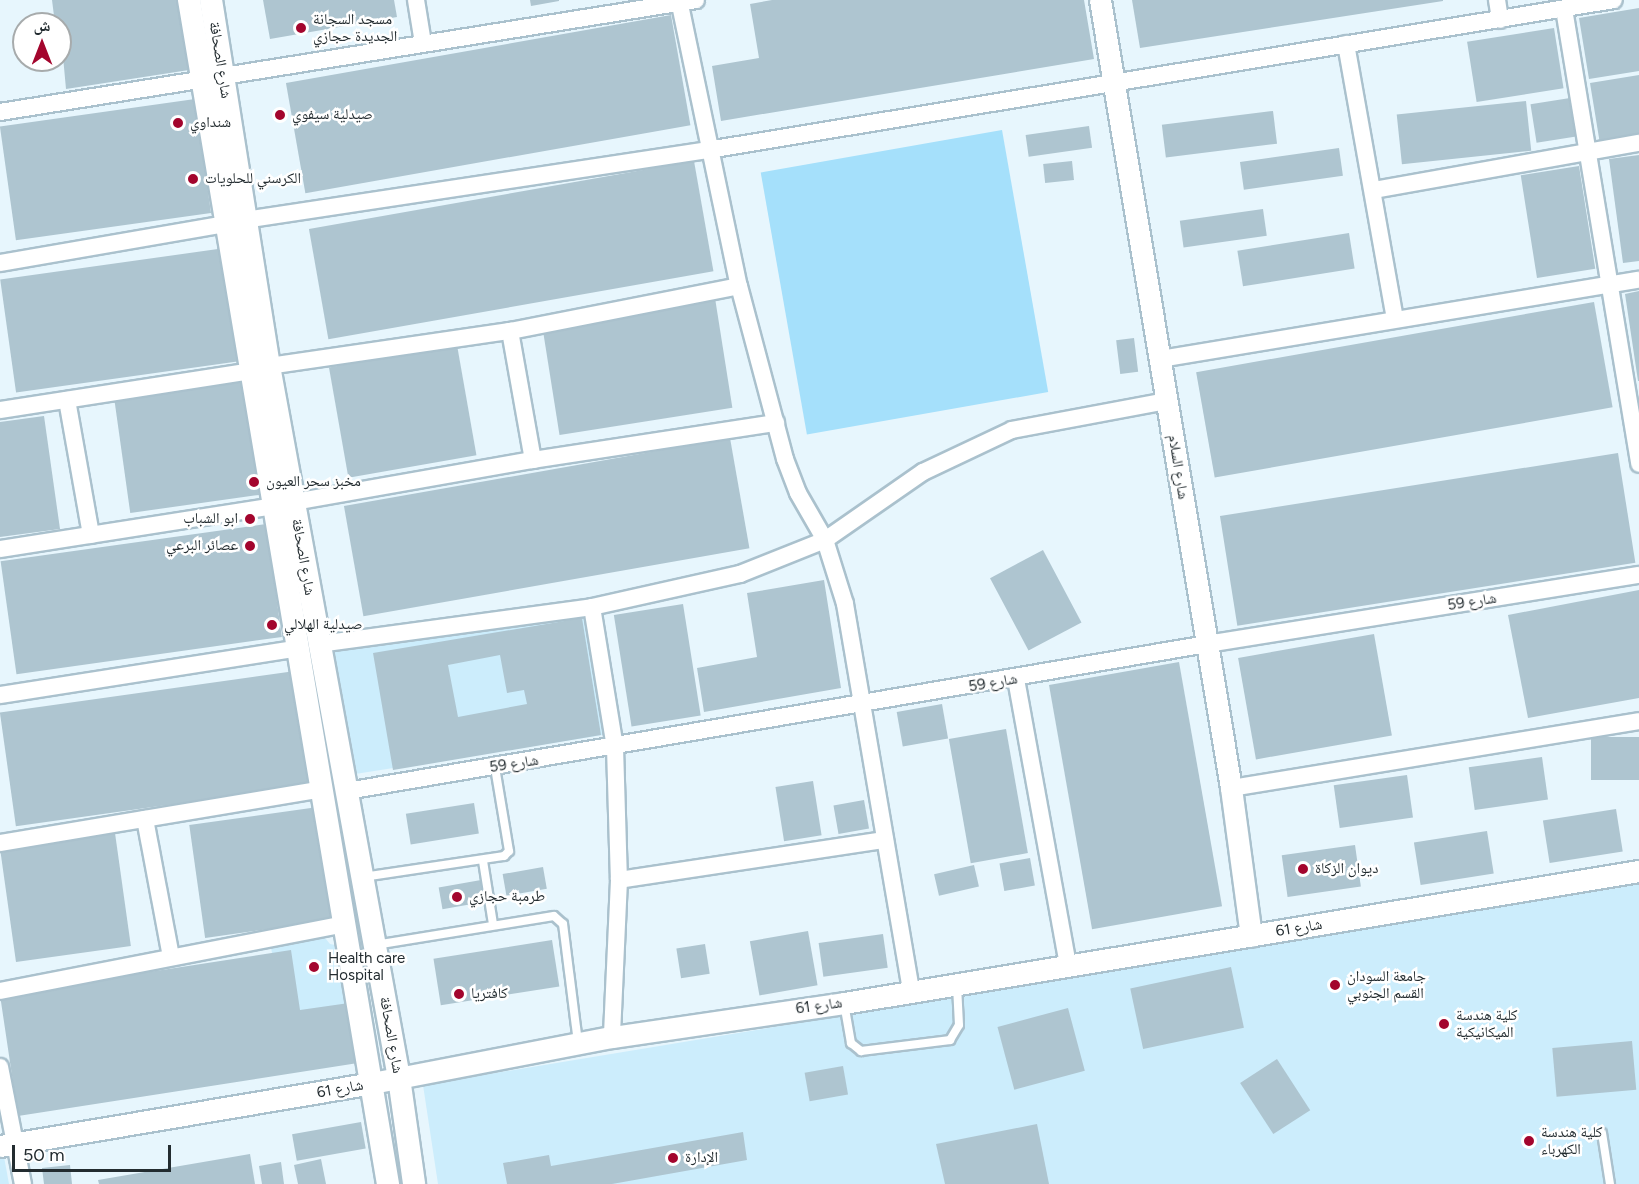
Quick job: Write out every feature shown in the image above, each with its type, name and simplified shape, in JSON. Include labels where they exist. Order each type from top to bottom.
[{"type":"main road","name":"شارع الصحافة","points":[[189,0],[213,78]]},
{"type":"main road","name":"شارع الصحافة","points":[[211,0],[213,78],[260,368],[309,646],[324,789],[388,1184]]},
{"type":"main road","name":"شارع الصحافة","points":[[309,646],[347,791],[399,1078],[414,1184]]},
{"type":"street","points":[[416,0],[423,43]]},
{"type":"street","name":"شارع السلام","points":[[1100,0],[1231,788],[1251,936]]},
{"type":"street","points":[[1497,0],[1500,20]]},
{"type":"street","points":[[0,263],[236,222],[708,150],[1614,0]]},
{"type":"street","points":[[0,112],[685,1],[708,150],[739,286],[776,423],[798,493],[825,540],[845,604],[911,992]]},
{"type":"street","points":[[1564,9],[1608,285],[1636,430],[1639,464]]},
{"type":"street","points":[[1346,44],[1374,190],[1395,319]]},
{"type":"street","points":[[1374,190],[1639,143]]},
{"type":"street","points":[[1160,360],[1639,280]]},
{"type":"street","points":[[0,411],[260,368],[510,331],[739,286]]},
{"type":"street","points":[[510,331],[533,460]]},
{"type":"street","points":[[68,400],[91,535]]},
{"type":"street","points":[[0,695],[309,646],[592,607],[741,574],[825,540],[923,472],[1012,430],[1167,401]]},
{"type":"street","points":[[0,549],[284,504],[533,460],[776,423]]},
{"type":"street","name":"شارع 59","points":[[347,791],[864,705],[1207,644],[1639,575]]},
{"type":"street","points":[[592,607],[615,747],[619,880],[612,1036]]},
{"type":"street","points":[[1016,679],[1068,965]]},
{"type":"street","points":[[1231,788],[1639,721]]},
{"type":"street","points":[[0,843],[324,789]]},
{"type":"street","points":[[145,819],[171,956]]},
{"type":"street","points":[[619,880],[885,840]]},
{"type":"street","name":"شارع 61","points":[[7,1145],[372,1083],[612,1036],[844,1003],[1639,872]]},
{"type":"street","points":[[0,991],[171,956],[346,924]]},
{"type":"street","points":[[0,1067],[7,1145],[23,1184]]},
{"type":"lane","points":[[362,878],[504,856],[509,851],[495,767]]},
{"type":"lane","points":[[483,861],[493,924]]},
{"type":"lane","points":[[375,945],[541,916],[554,916],[563,924],[578,1043]]},
{"type":"lane","points":[[844,1003],[851,1042],[861,1051],[950,1040],[959,1025],[957,984]]},
{"type":"lane","points":[[1602,1133],[1610,1184]]},
{"type":"shaded area","points":[[1002,130],[1048,392],[807,435],[761,173]]},
{"type":"shaded area","points":[[586,612],[605,734],[354,774],[334,652]]},
{"type":"shaded area","name":"جامعة السودان القسم الجنوبي","points":[[1639,884],[1639,1184],[438,1184],[423,1085]]},
{"type":"shaded area","name":"Health care Hospital","points":[[321,933],[330,944],[350,948],[358,1003],[283,1013],[270,942]]},
{"type":"shaded area","points":[[0,1135],[9,1184],[0,1184]]},
{"type":"building","points":[[52,0],[178,0],[189,70],[66,89],[64,72],[72,72],[72,12],[54,12]]},
{"type":"building","name":"مسجد السجانة الجديدة حجازي","points":[[263,0],[394,0],[397,17],[270,39]]},
{"type":"building","points":[[530,0],[559,0],[559,1],[531,6]]},
{"type":"building","points":[[772,0],[1084,0],[1094,59],[721,121],[712,66],[759,58],[750,4]]},
{"type":"building","points":[[1132,0],[1443,0],[1443,1],[1140,48]]},
{"type":"building","points":[[1639,8],[1639,71],[1589,79],[1579,18]]},
{"type":"building","points":[[671,15],[690,125],[305,193],[286,83]]},
{"type":"building","points":[[1554,28],[1564,88],[1477,102],[1467,42]]},
{"type":"building","points":[[1639,75],[1639,138],[1600,144],[1590,83]]},
{"type":"building","points":[[1570,98],[1576,137],[1537,143],[1530,104]]},
{"type":"building","points":[[195,99],[211,213],[16,240],[0,126]]},
{"type":"building","points":[[1526,101],[1531,151],[1402,164],[1397,115]]},
{"type":"building","points":[[1273,111],[1277,144],[1166,157],[1162,125]]},
{"type":"building","points":[[1089,126],[1092,148],[1029,157],[1026,135]]},
{"type":"building","points":[[1339,148],[1343,176],[1244,190],[1240,162]]},
{"type":"building","points":[[1639,155],[1639,261],[1623,263],[1609,159]]},
{"type":"building","points":[[694,161],[713,271],[328,339],[309,229]]},
{"type":"building","points":[[1072,161],[1074,180],[1045,183],[1043,164]]},
{"type":"building","points":[[1579,166],[1595,269],[1537,278],[1521,175]]},
{"type":"building","points":[[1263,209],[1267,236],[1184,247],[1180,221]]},
{"type":"building","points":[[1349,233],[1355,269],[1243,286],[1237,251]]},
{"type":"building","points":[[225,248],[241,361],[16,392],[0,280]]},
{"type":"building","points":[[1639,291],[1639,381],[1638,381],[1625,294]]},
{"type":"building","points":[[715,298],[732,408],[560,435],[542,325]]},
{"type":"building","points":[[1594,302],[1613,407],[1215,478],[1196,372]]},
{"type":"building","points":[[1134,338],[1138,372],[1120,374],[1116,340]]},
{"type":"building","points":[[457,345],[476,455],[348,478],[329,368]]},
{"type":"building","points":[[243,381],[259,495],[130,513],[114,399]]},
{"type":"building","points":[[44,416],[60,529],[0,537],[0,422]]},
{"type":"building","points":[[730,438],[749,548],[363,616],[344,506]]},
{"type":"building","points":[[1618,453],[1635,563],[1237,626],[1220,516]]},
{"type":"building","points":[[266,524],[282,637],[16,674],[1,561]]},
{"type":"building","points":[[1043,550],[1081,622],[1029,651],[990,578]]},
{"type":"building","points":[[824,580],[841,688],[704,712],[697,668],[757,657],[747,593]]},
{"type":"building","points":[[1639,590],[1639,698],[1528,718],[1508,615]]},
{"type":"building","points":[[683,604],[701,716],[632,727],[614,615]]},
{"type":"building","points":[[582,618],[601,735],[393,770],[373,653]],"holes":[[[500,655],[507,693],[524,690],[527,704],[458,717],[448,665]]]},
{"type":"building","points":[[1374,634],[1392,735],[1256,759],[1238,658]]},
{"type":"building","points":[[1179,662],[1222,906],[1092,929],[1049,685]]},
{"type":"building","points":[[295,671],[311,785],[16,826],[0,712]]},
{"type":"building","points":[[942,704],[948,738],[903,746],[897,712]]},
{"type":"building","points":[[1006,729],[1028,853],[971,863],[949,739]]},
{"type":"building","points":[[1591,737],[1639,737],[1639,780],[1591,780]]},
{"type":"building","points":[[1542,757],[1548,800],[1475,810],[1469,767]]},
{"type":"building","points":[[1407,775],[1413,818],[1340,828],[1334,785]]},
{"type":"building","points":[[813,781],[822,835],[784,841],[775,787]]},
{"type":"building","points":[[864,800],[869,829],[839,834],[833,805]]},
{"type":"building","points":[[474,803],[479,834],[411,844],[406,814]]},
{"type":"building","points":[[318,807],[334,920],[205,938],[189,825]]},
{"type":"building","points":[[1616,809],[1623,851],[1550,863],[1543,821]]},
{"type":"building","points":[[1487,831],[1494,873],[1421,885],[1414,843]]},
{"type":"building","points":[[115,833],[131,946],[16,962],[0,849]]},
{"type":"building","points":[[1355,845],[1361,887],[1288,897],[1282,855]]},
{"type":"building","points":[[1030,858],[1035,886],[1004,891],[999,863]]},
{"type":"building","points":[[974,865],[979,886],[939,896],[934,874]]},
{"type":"building","points":[[543,867],[547,889],[506,896],[503,874]]},
{"type":"building","points":[[481,880],[485,902],[442,909],[439,887]]},
{"type":"building","points":[[808,931],[818,985],[759,995],[750,941]]},
{"type":"building","points":[[883,934],[888,968],[823,977],[819,943]]},
{"type":"building","points":[[552,940],[559,986],[441,1005],[433,959]]},
{"type":"building","points":[[705,944],[710,974],[681,978],[676,949]]},
{"type":"building","points":[[291,950],[300,1010],[349,1003],[358,1063],[18,1116],[0,995]]},
{"type":"building","points":[[1231,967],[1244,1028],[1143,1049],[1130,988]]},
{"type":"building","points":[[1068,1008],[1085,1071],[1014,1090],[997,1027]]},
{"type":"building","points":[[1632,1041],[1636,1090],[1557,1097],[1552,1048]]},
{"type":"building","points":[[1277,1059],[1310,1110],[1273,1134],[1240,1083]]},
{"type":"building","points":[[843,1066],[848,1095],[810,1101],[805,1073]]},
{"type":"building","points":[[361,1122],[366,1149],[297,1161],[292,1134]]},
{"type":"building","points":[[1037,1124],[1049,1184],[945,1184],[936,1144]]},
{"type":"building","name":"الإدارة","points":[[743,1132],[747,1160],[612,1184],[507,1184],[503,1163],[549,1155],[551,1166]]},
{"type":"building","points":[[250,1154],[255,1184],[99,1184],[98,1180]]},
{"type":"building","points":[[321,1159],[326,1184],[298,1184],[294,1165]]},
{"type":"building","points":[[281,1162],[284,1184],[262,1184],[259,1166]]},
{"type":"building","points":[[70,1165],[72,1184],[44,1184],[42,1168]]},
{"type":"place","name":"مسجد السجانة الجديدة حجازي","points":[[301,28]]},
{"type":"place","name":"صيدلية سيفوي","points":[[280,115]]},
{"type":"place","name":"شنداوي","points":[[178,123]]},
{"type":"place","name":"الكرسني للحلويات","points":[[193,179]]},
{"type":"place","name":"مخبز سحر العيون","points":[[254,482]]},
{"type":"place","name":"ابو الشباب","points":[[250,519]]},
{"type":"place","name":"عصائر البرعي","points":[[250,546]]},
{"type":"place","name":"صيدلية الهلالي","points":[[272,625]]},
{"type":"place","name":"ديوان الزكاة","points":[[1303,869]]},
{"type":"place","name":"طرمبة حجازي","points":[[457,897]]},
{"type":"place","name":"Health care Hospital","points":[[314,967]]},
{"type":"place","name":"جامعة السودان القسم الجنوبي","points":[[1335,985]]},
{"type":"place","name":"كافتريا","points":[[459,994]]},
{"type":"place","name":"كلية هندسة الميكانيكية","points":[[1444,1024]]},
{"type":"place","name":"كلية هندسة الكهرباء","points":[[1529,1141]]},
{"type":"place","name":"الإدارة","points":[[673,1158]]}]
